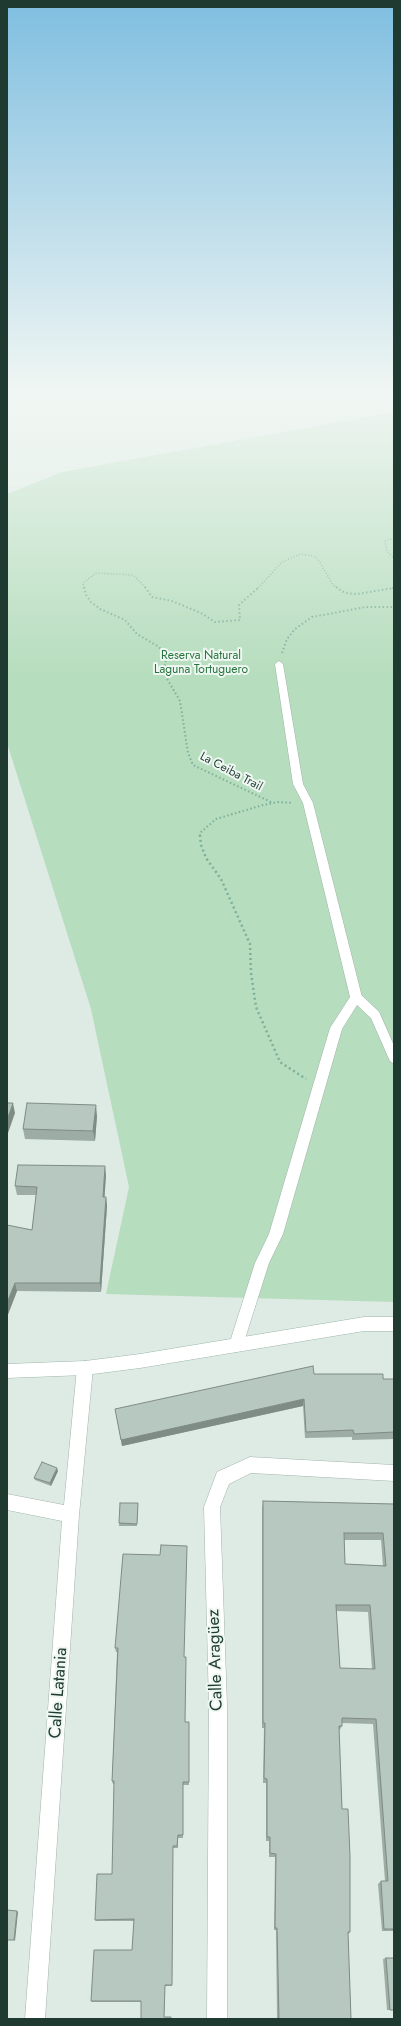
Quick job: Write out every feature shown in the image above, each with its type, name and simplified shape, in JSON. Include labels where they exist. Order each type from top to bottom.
[{"type":"street","points":[[236,1345],[262,1263],[276,1234],[336,1028],[356,997],[308,803],[298,784],[279,664]]},
{"type":"street","points":[[7,1371],[85,1368],[364,1324],[394,1324]]},
{"type":"street","name":"Calle Latania","points":[[35,2019],[71,1515],[85,1368]]},
{"type":"street","name":"Calle Aragüez","points":[[217,2019],[218,1714],[212,1507],[223,1478],[250,1465],[394,1473]]},
{"type":"street","points":[[7,1502],[71,1515]]},
{"type":"lane","points":[[356,997],[375,1015],[394,1058]]},
{"type":"path","points":[[394,538],[385,541],[388,551],[394,558]]},
{"type":"path","name":"La Ceiba Trail","points":[[273,803],[193,764],[188,753],[180,701],[163,672],[167,657],[159,647],[137,634],[125,620],[91,602],[86,595],[83,583],[96,573],[122,573],[133,575],[141,582],[152,597],[172,601],[201,613],[215,622],[240,620],[239,605],[256,591],[282,562],[301,554],[313,556],[318,559],[333,585],[345,593],[357,594],[394,588]]},
{"type":"path","points":[[279,664],[287,639],[295,629],[312,616],[366,607],[394,607]]},
{"type":"path","points":[[308,803],[273,803],[216,818],[200,833],[201,845],[206,858],[221,879],[250,944],[251,973],[256,1007],[280,1062],[299,1076],[320,1084]]},
{"type":"green space","name":"Reserva Natural Laguna Tortuguero","points":[[28,486],[394,486],[394,1302],[106,1294],[129,1187],[91,1009],[7,743],[7,494]]},
{"type":"building","points":[[7,1103],[13,1103],[7,1120]]},
{"type":"building","points":[[27,1103],[96,1105],[93,1131],[23,1129]]},
{"type":"building","points":[[18,1165],[105,1166],[103,1197],[106,1197],[100,1283],[15,1283],[7,1303],[7,1225],[32,1230],[37,1187],[15,1186]]},
{"type":"building","points":[[313,1366],[314,1374],[383,1374],[383,1379],[394,1379],[394,1432],[354,1434],[353,1430],[306,1432],[304,1399],[121,1440],[115,1409]]},
{"type":"building","points":[[42,1462],[57,1468],[50,1483],[34,1478]]},
{"type":"building","points":[[263,1501],[394,1504],[394,1929],[384,1929],[381,1881],[388,1881],[376,1719],[342,1718],[342,1726],[339,1726],[342,1809],[348,1809],[350,1856],[350,1932],[348,1932],[351,2019],[279,2019],[277,1928],[275,1928],[276,1854],[270,1853],[270,1837],[267,1837],[267,1779],[264,1778],[265,1723],[263,1723]],"holes":[[[344,1533],[383,1533],[386,1566],[345,1564]],[[336,1605],[370,1605],[375,1669],[340,1668]]]},
{"type":"building","points":[[120,1503],[138,1503],[137,1524],[119,1523]]},
{"type":"building","points":[[161,1545],[187,1546],[184,1657],[186,1657],[185,1722],[189,1722],[189,1782],[183,1782],[183,1835],[178,1835],[177,1846],[173,1846],[172,1985],[165,1985],[164,2017],[171,2017],[171,2019],[141,2019],[141,2001],[91,2001],[94,1950],[132,1950],[134,1919],[95,1920],[97,1874],[112,1874],[114,1781],[112,1781],[118,1648],[115,1648],[123,1554],[160,1555]]},
{"type":"building","points":[[7,1910],[17,1911],[14,1940],[7,1940]]},
{"type":"building","points":[[386,1958],[394,1958],[394,2010],[390,2010]]}]
